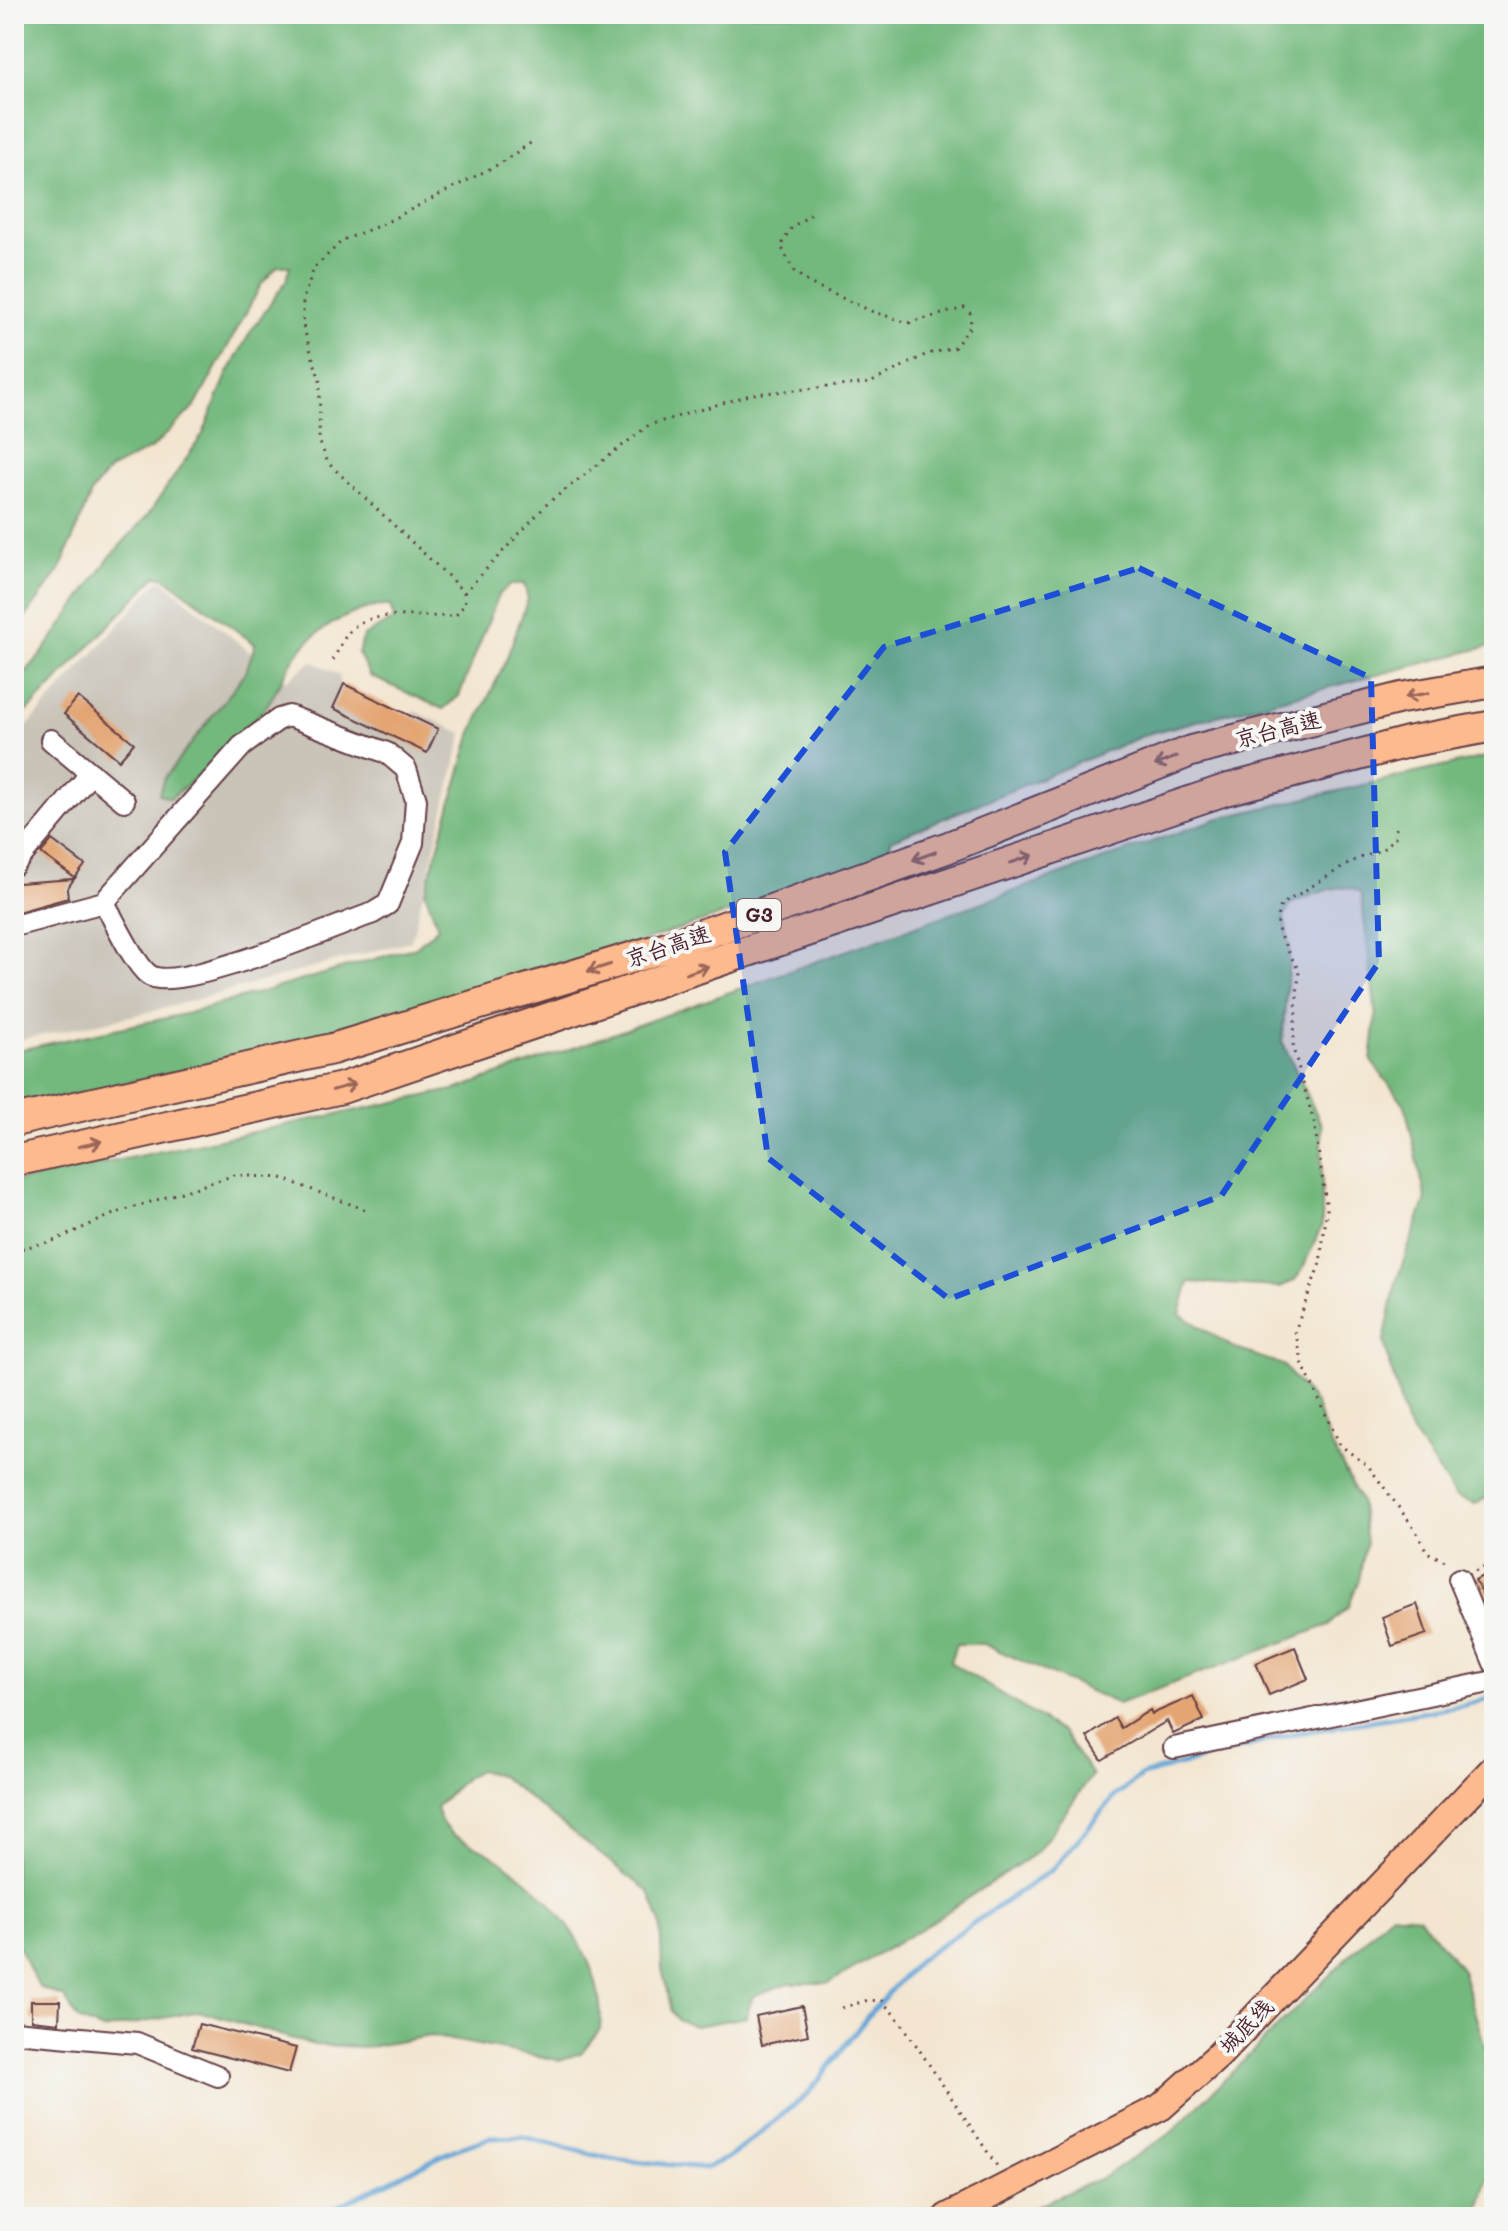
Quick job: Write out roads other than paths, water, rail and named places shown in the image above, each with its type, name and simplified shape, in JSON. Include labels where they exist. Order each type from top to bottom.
[{"type":"highway","name":"京台高速","points":[[14,1121],[332,1049],[670,946],[946,848],[1191,751],[1401,698],[1494,682]]},
{"type":"highway","name":"京台高速","points":[[14,1161],[342,1088],[1225,790],[1412,741],[1494,726]]},
{"type":"main road","name":"城底线","points":[[947,2217],[1161,2107],[1219,2055],[1494,1768]]},
{"type":"lane","points":[[14,926],[104,902],[242,746],[279,719],[289,716],[306,720],[387,753],[406,769],[416,800],[413,843],[388,904],[373,913],[232,965],[175,980],[158,980],[144,970],[104,902]]},
{"type":"lane","points":[[51,740],[124,801]]},
{"type":"lane","points":[[17,861],[91,773]]},
{"type":"lane","points":[[1459,1579],[1494,1663]]},
{"type":"lane","points":[[1174,1748],[1494,1681]]},
{"type":"lane","points":[[14,2032],[137,2043],[218,2076]]},
{"type":"waterway","points":[[316,2217],[451,2151],[489,2138],[524,2137],[611,2159],[706,2168],[731,2156],[807,2095],[871,2012],[919,1960],[1053,1869],[1114,1797],[1142,1775],[1291,1734],[1461,1706],[1494,1697]]}]
